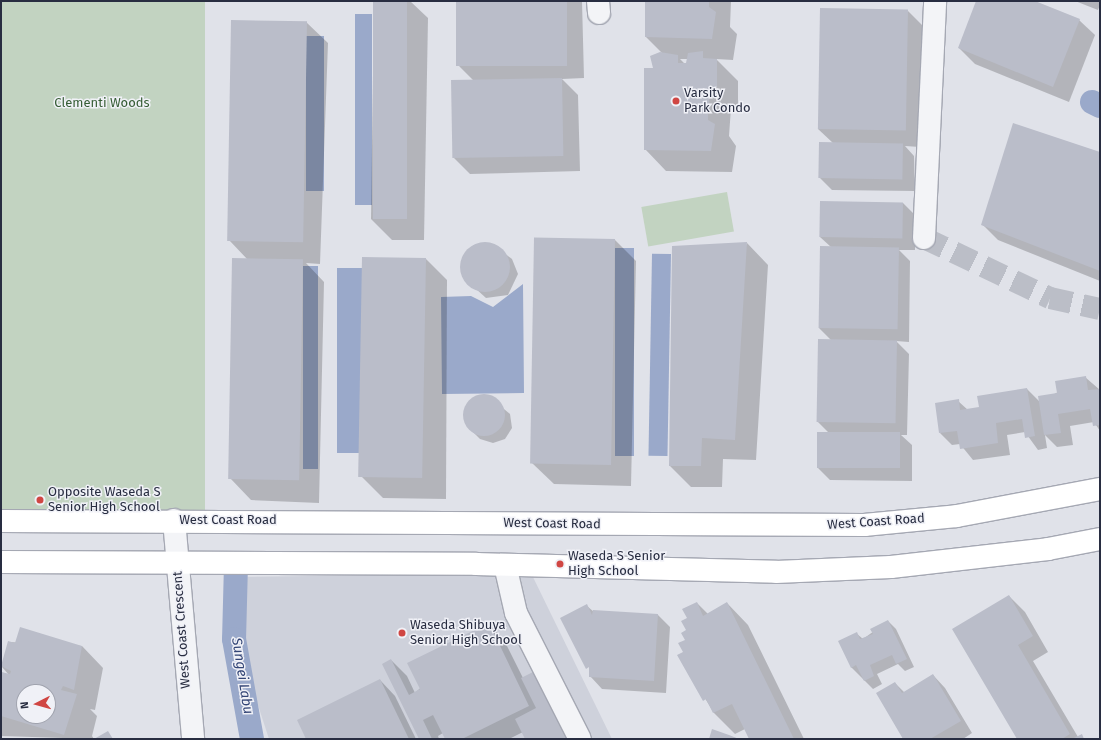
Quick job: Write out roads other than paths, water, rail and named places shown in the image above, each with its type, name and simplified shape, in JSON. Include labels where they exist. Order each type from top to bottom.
[{"type":"main road","name":"West Coast Road","points":[[1,520],[864,525],[957,516],[1100,489]]},
{"type":"main road","points":[[1,562],[505,565],[776,572],[884,567],[1048,549],[1100,539]]},
{"type":"street","points":[[924,238],[935,1]]},
{"type":"street","name":"West Coast Crescent","points":[[174,520],[193,739]]},
{"type":"street","points":[[505,565],[516,613],[580,739]]},
{"type":"water","points":[[355,14],[372,14],[372,205],[355,205]]},
{"type":"water","points":[[306,36],[324,36],[324,191],[306,191]]},
{"type":"water","points":[[615,248],[634,248],[634,456],[615,456]]},
{"type":"water","points":[[652,254],[671,254],[667,456],[648,456]]},
{"type":"water","points":[[303,266],[318,266],[318,469],[303,469]]},
{"type":"water","points":[[337,268],[362,268],[362,453],[337,453]]},
{"type":"water","points":[[523,284],[524,393],[442,394],[441,297],[471,296],[493,307]]},
{"type":"waterway","points":[[1092,102],[1100,106]]},
{"type":"waterway","name":"Sungei Labu","points":[[236,564],[234,639],[252,739]]},
{"type":"tunnel","points":[[924,238],[1050,298],[1100,309]]},
{"type":"place","name":"Varsity Park Condo","points":[[676,101]]},
{"type":"place","name":"Opposite Waseda S Senior High School","points":[[40,500]]},
{"type":"place","name":"Waseda S Senior High School","points":[[560,564]]},
{"type":"place","name":"Waseda Shibuya Senior High School","points":[[402,633]]},
{"type":"park label","name":"Clementi Woods","points":[[102,103]]}]
